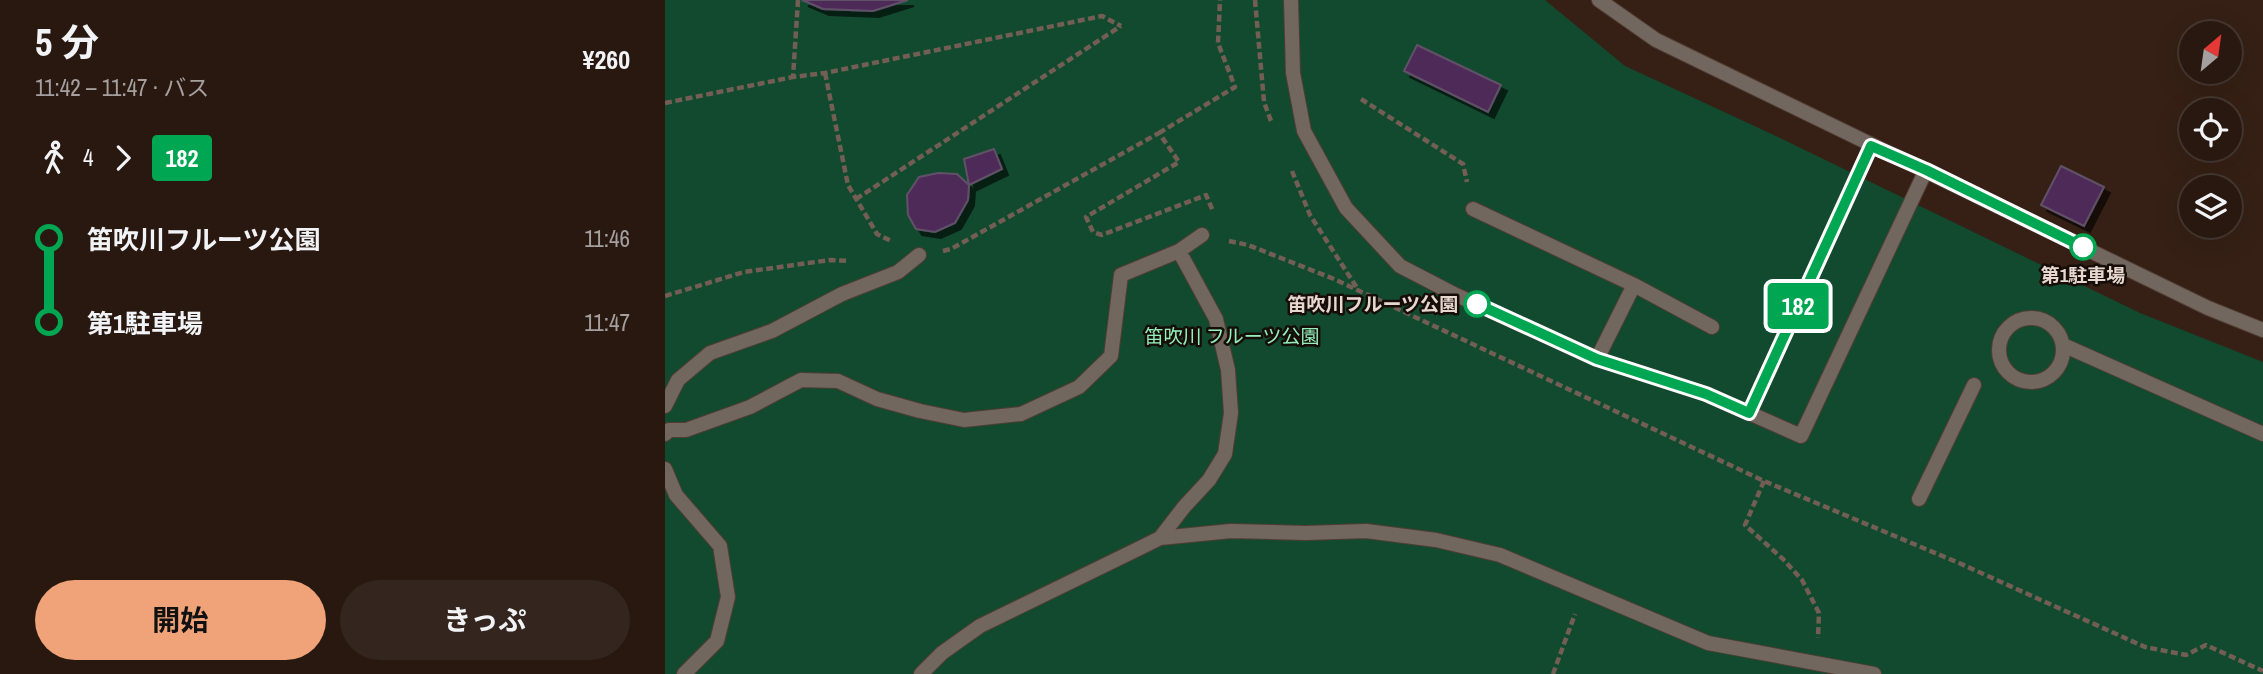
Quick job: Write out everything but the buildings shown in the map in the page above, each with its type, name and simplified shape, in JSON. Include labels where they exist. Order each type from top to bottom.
[{"type":"street","points":[[1291,0],[1293,73],[1304,131],[1346,208],[1400,266],[1454,294],[1597,359],[1706,394],[1801,436],[1926,170]]},
{"type":"street","points":[[1599,0],[1656,40],[2208,308],[2263,330]]},
{"type":"street","points":[[1749,413],[1871,146]]},
{"type":"street","points":[[1473,209],[1634,285],[1712,327]]},
{"type":"street","points":[[665,413],[666,436],[750,407],[801,380],[838,381],[877,399],[964,420],[1021,414],[1079,387],[1111,356],[1121,275],[1179,251],[1202,235]]},
{"type":"street","points":[[1160,538],[1209,480],[1225,454],[1231,413],[1228,370],[1216,319],[1179,251]]},
{"type":"street","points":[[665,406],[678,380],[710,353],[772,331],[842,294],[898,272],[919,256]]},
{"type":"street","points":[[1597,359],[1634,285]]},
{"type":"street","points":[[2063,345],[2059,367],[2042,380],[2031,382],[2010,374],[2003,365],[1999,346],[2007,328],[2025,318],[2044,320],[2060,335],[2063,345],[2263,434]]},
{"type":"street","points":[[1919,499],[1974,386]]},
{"type":"street","points":[[665,469],[677,495],[720,546],[728,597],[717,640],[684,674]]},
{"type":"street","points":[[921,674],[942,653],[980,626],[1160,538],[1231,531],[1378,533],[1436,540],[1500,555],[1708,643],[1874,674]]},
{"type":"path","points":[[793,77],[797,0]]},
{"type":"path","points":[[825,73],[848,186],[877,234],[919,256],[951,249],[1159,133],[1235,87],[1219,43],[1220,0]]},
{"type":"path","points":[[665,103],[1102,16],[1121,26],[856,199]]},
{"type":"path","points":[[1361,99],[1463,164],[1473,209]]},
{"type":"path","points":[[1159,133],[1179,162],[1086,217],[1093,232],[1102,235],[1206,195],[1217,219],[1202,235]]},
{"type":"path","points":[[1202,235],[1248,245],[1334,279],[1763,481],[1959,563],[2145,647],[2186,656],[2206,645],[2263,671]]},
{"type":"path","points":[[665,296],[744,272],[830,260],[855,261]]},
{"type":"path","points":[[1763,481],[1745,525],[1802,580],[1819,613],[1820,665]]},
{"type":"path","points":[[1553,674],[1583,590]]},
{"type":"green space","name":"笛吹川 フルーツ公園","points":[[665,0],[1545,0],[1625,66],[1776,136],[2140,313],[2263,362],[2263,674],[665,674]]},
{"type":"bus line","name":"182","points":[[1477,304],[1597,359],[1706,394],[1749,413],[1871,146],[2083,247]]},
{"type":"place","name":"第1駐車場","points":[[2083,247]]},
{"type":"place","name":"笛吹川フルーツ公園","points":[[1477,304]]}]
